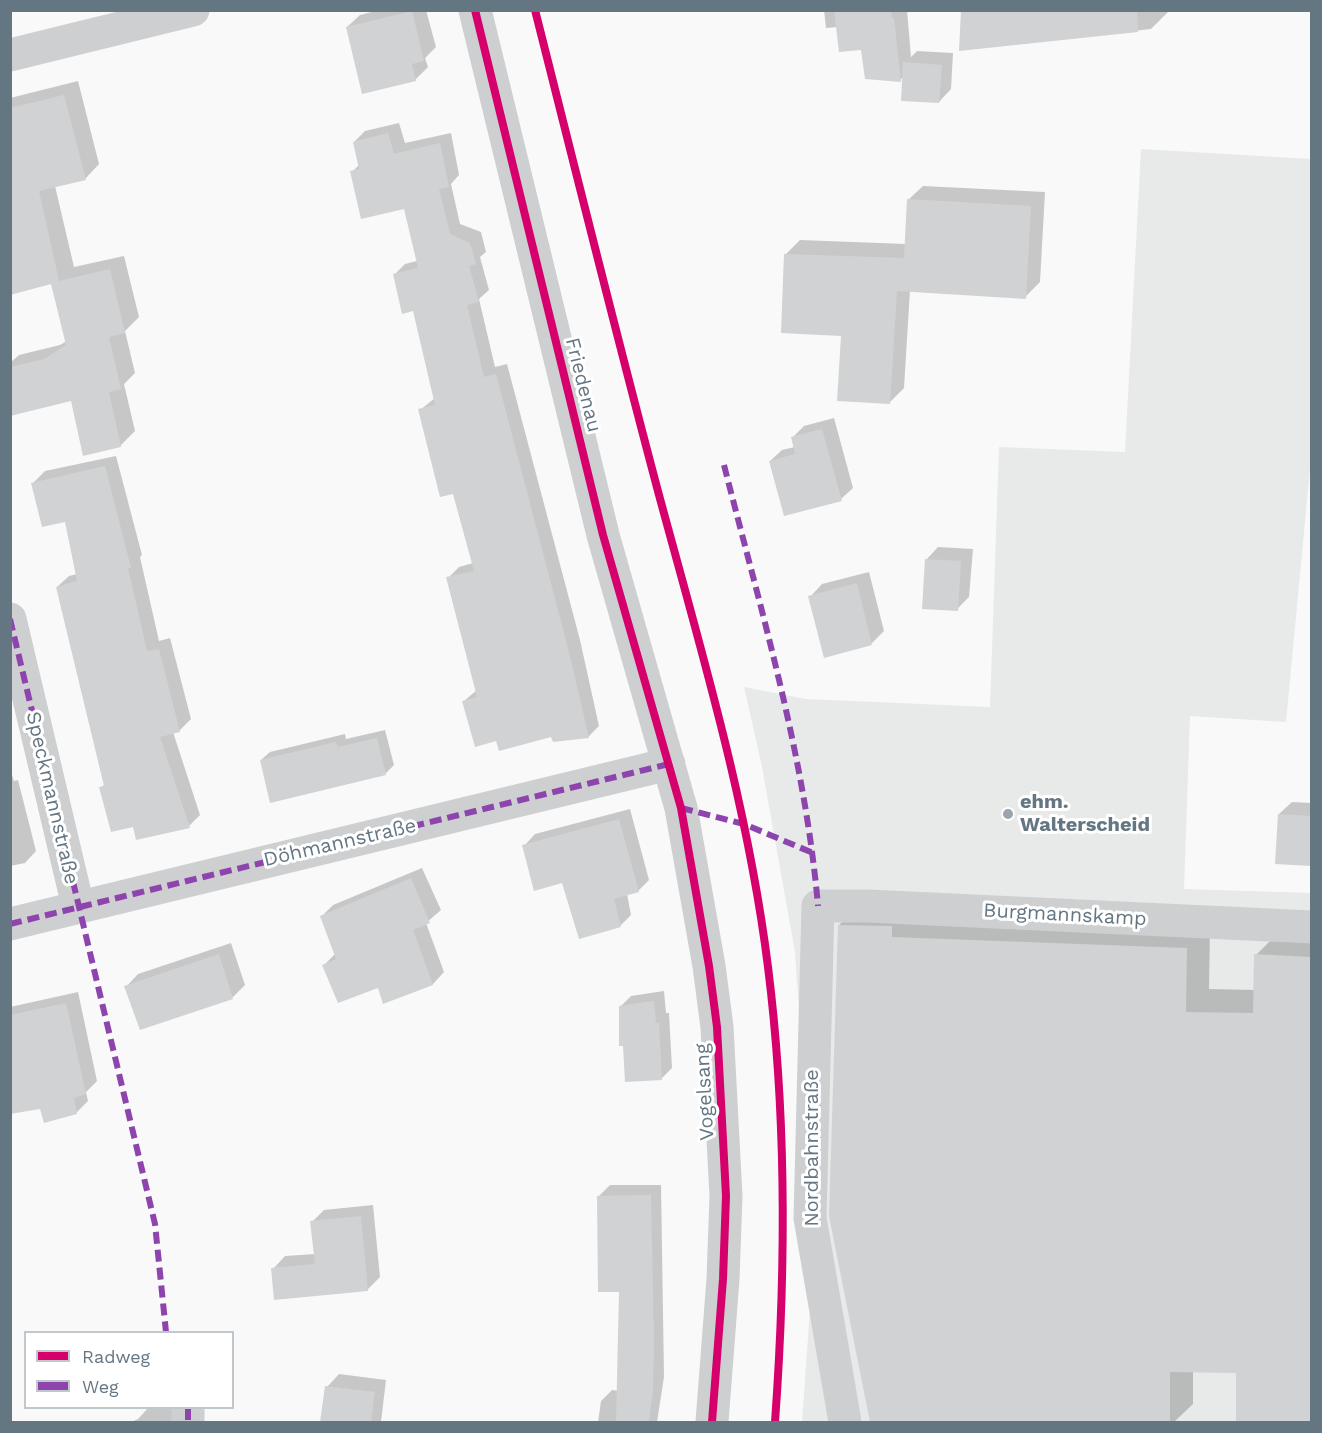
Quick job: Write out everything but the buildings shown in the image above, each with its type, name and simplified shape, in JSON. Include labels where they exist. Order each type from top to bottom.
[{"type":"street","points":[[10,56],[193,10]]},
{"type":"street","name":"Friedenau","points":[[475,10],[603,535],[669,764]]},
{"type":"street","name":"Speckmannstraße","points":[[10,619],[78,906]]},
{"type":"street","name":"Döhmannstraße","points":[[10,924],[669,764]]},
{"type":"street","name":"Vogelsang","points":[[669,764],[681,808],[709,966],[723,1102],[726,1196],[723,1279],[712,1422]]},
{"type":"street","name":"Burgmannskamp","points":[[818,906],[868,906],[1311,927]]},
{"type":"street","name":"Nordbahnstraße","points":[[818,906],[808,1188],[810,1218],[845,1422]]},
{"type":"shaded area","points":[[1141,149],[1311,159],[1312,448],[1286,722],[1190,716],[1184,889],[1311,893],[1311,1422],[802,1422],[810,1309],[803,1071],[795,952],[762,767],[744,687],[806,699],[990,707],[999,447],[1125,452]]},
{"type":"marked path","points":[[724,465],[767,629],[792,739],[812,850],[818,906]]},
{"type":"marked path","points":[[10,619],[155,1224],[166,1331]]},
{"type":"marked path","points":[[10,924],[669,764]]},
{"type":"marked path","points":[[681,808],[744,824],[813,853]]},
{"type":"marked path","points":[[188,1409],[188,1422]]},
{"type":"cycle path","points":[[475,10],[603,535],[681,808],[709,966],[717,1027],[726,1196],[723,1279],[712,1422]]},
{"type":"cycle path","points":[[535,10],[627,374],[722,729],[759,907],[768,967],[779,1081],[783,1194],[783,1251],[775,1422]]},
{"type":"place","name":"ehm. Walterscheid","points":[[1008,814]]}]
